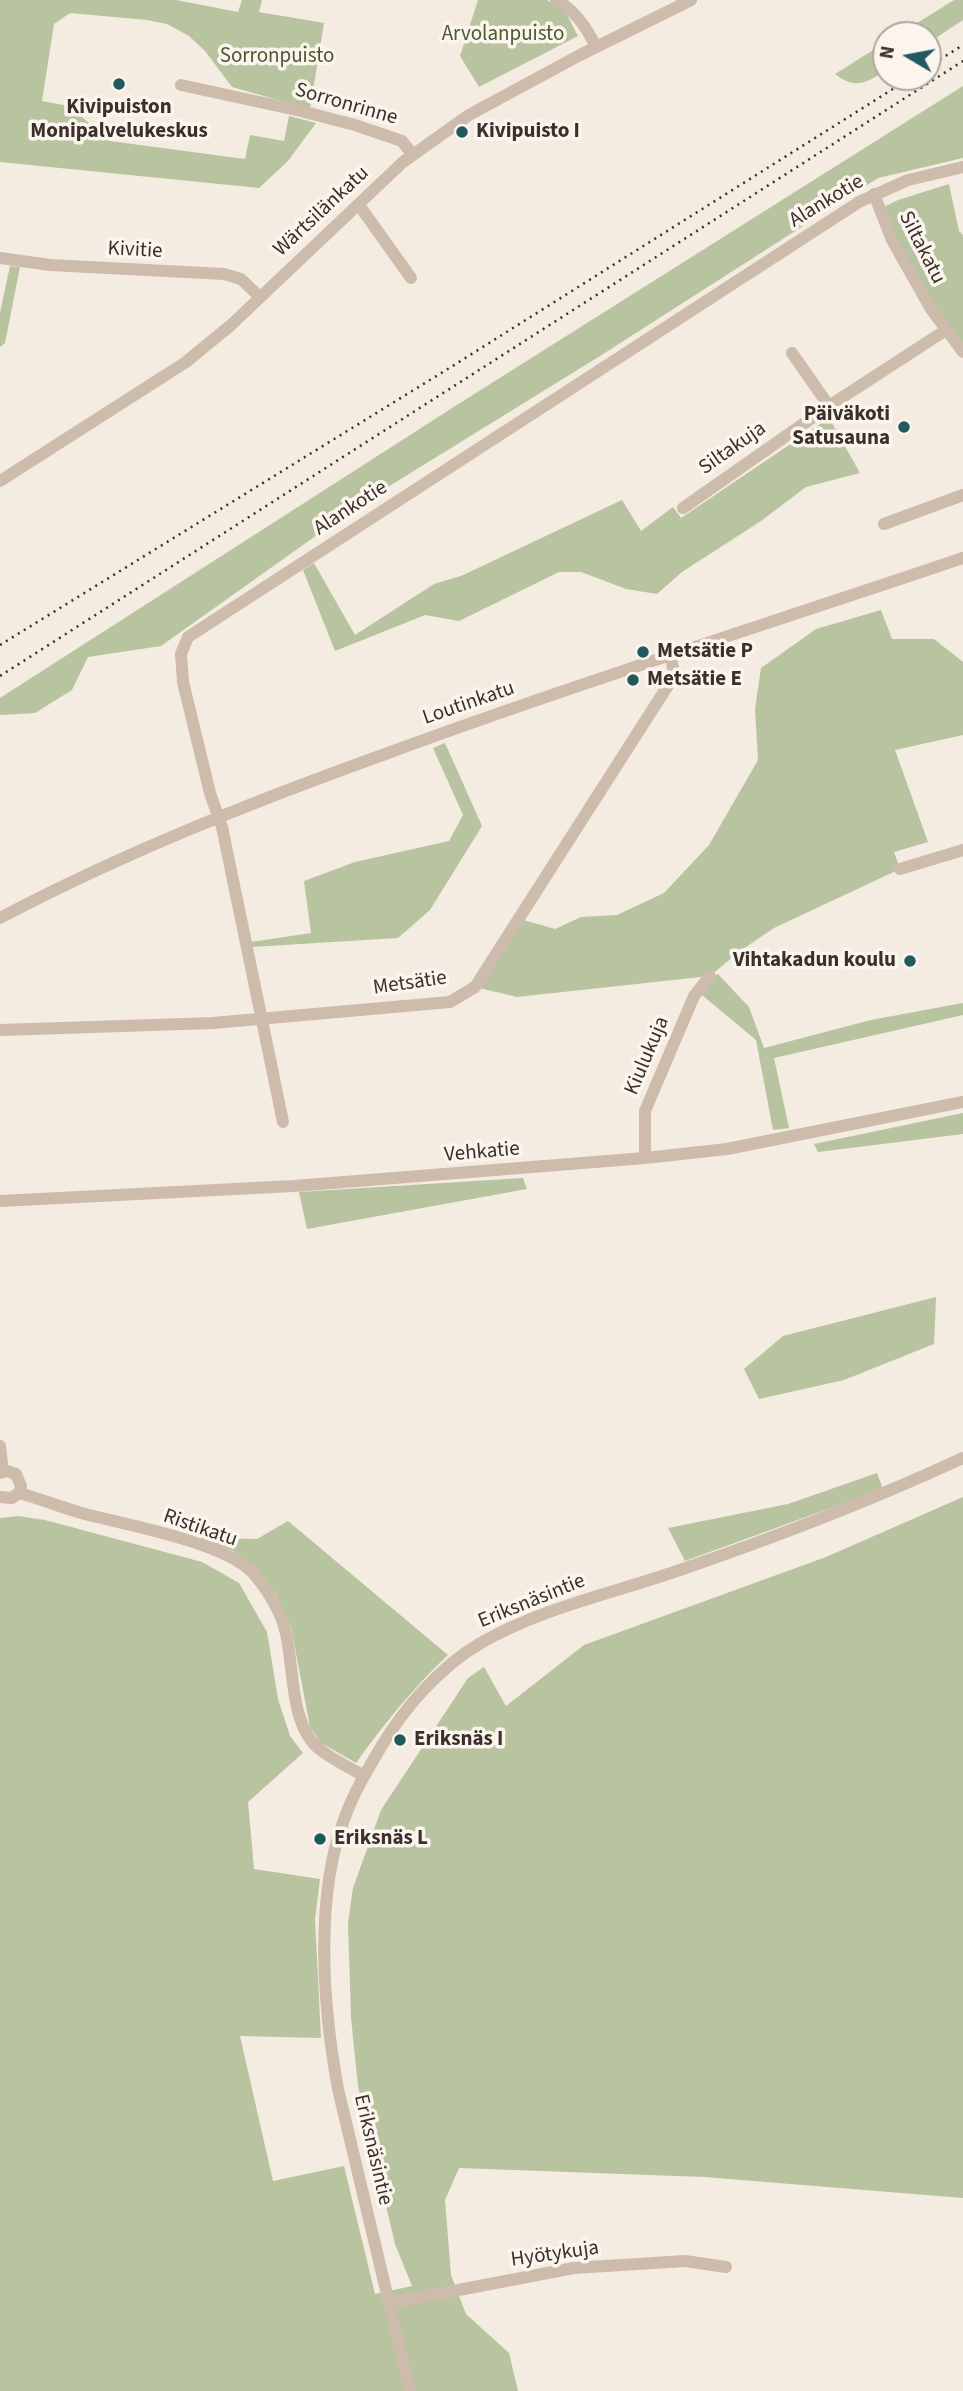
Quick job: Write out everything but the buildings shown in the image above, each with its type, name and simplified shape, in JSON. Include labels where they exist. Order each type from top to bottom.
[{"type":"street","points":[[556,0],[566,5],[581,21],[596,47]]},
{"type":"street","name":"Wärtsilänkatu","points":[[0,481],[186,362],[231,325],[412,155],[469,114],[691,0]]},
{"type":"street","name":"Sorronrinne","points":[[181,85],[355,125],[402,141],[412,155]]},
{"type":"street","name":"Alankotie","points":[[283,1122],[218,816],[183,682],[181,654],[188,637],[874,194],[908,180],[963,167]]},
{"type":"street","name":"Siltakatu","points":[[874,194],[892,240],[931,309],[963,352]]},
{"type":"street","points":[[359,205],[411,278]]},
{"type":"street","name":"Kivitie","points":[[0,258],[50,265],[224,274],[241,279],[260,297]]},
{"type":"street","name":"Siltakuja","points":[[683,508],[829,406],[946,330]]},
{"type":"street","points":[[792,353],[829,406]]},
{"type":"street","points":[[884,524],[963,495]]},
{"type":"street","name":"Loutinkatu","points":[[0,918],[112,862],[218,816],[457,728],[963,558]]},
{"type":"street","name":"Metsätie","points":[[0,1030],[213,1023],[450,1002],[475,987],[674,676],[671,655]]},
{"type":"street","points":[[900,869],[963,850]]},
{"type":"street","name":"Kiulukuja","points":[[645,1158],[645,1111],[694,996],[710,976]]},
{"type":"street","name":"Vehkatie","points":[[0,1201],[320,1184],[645,1158],[727,1149],[963,1102]]},
{"type":"street","points":[[0,1446],[2,1473],[12,1472],[19,1477],[21,1486],[19,1493],[12,1498],[0,1497]]},
{"type":"street","name":"Eriksnäsintie","points":[[410,2391],[344,2118],[331,2052],[324,1944],[329,1881],[344,1818],[364,1776],[396,1722],[429,1684],[480,1643],[560,1606],[690,1566],[890,1491],[963,1458]]},
{"type":"street","name":"Ristikatu","points":[[19,1493],[206,1546],[230,1556],[251,1572],[271,1599],[284,1627],[293,1688],[304,1730],[318,1748],[364,1776]]},
{"type":"street","name":"Hyötykuja","points":[[390,2303],[574,2268],[685,2261],[726,2267]]},
{"type":"green space","name":"Sorronpuisto","points":[[0,0],[176,0],[238,12],[242,0],[262,0],[259,12],[324,23],[310,109],[232,87],[205,51],[189,36],[167,24],[70,13],[54,24],[42,101],[69,106],[110,141],[245,159],[250,135],[284,141],[289,116],[316,123],[288,161],[259,188],[0,162]]},
{"type":"green space","name":"Arvolanpuisto","points":[[478,0],[547,0],[564,9],[578,36],[479,87],[460,56]]},
{"type":"green space","points":[[954,0],[963,0],[963,20],[942,34],[942,21],[920,21]]},
{"type":"green space","points":[[872,51],[872,78],[855,83],[835,74]]},
{"type":"green space","points":[[963,86],[963,158],[878,178],[600,356],[362,503],[161,646],[88,657],[72,690],[35,713],[0,715],[0,698],[460,403]]},
{"type":"green space","points":[[949,184],[959,231],[963,235],[963,344],[917,278],[897,240],[884,207]]},
{"type":"green space","points":[[10,266],[20,267],[5,343],[0,347],[0,313]]},
{"type":"green space","points":[[829,418],[860,473],[806,487],[761,521],[682,572],[657,594],[626,589],[581,572],[559,572],[459,621],[425,615],[335,651],[303,570],[314,563],[355,635],[434,584],[461,576],[622,500],[641,531],[673,507],[681,518]]},
{"type":"green space","points":[[881,610],[892,639],[934,639],[963,662],[963,735],[895,750],[928,842],[894,852],[900,869],[774,928],[710,976],[517,997],[475,987],[520,919],[555,929],[581,917],[617,915],[664,893],[709,845],[758,760],[755,709],[761,668],[816,629]]},
{"type":"green space","points":[[445,743],[482,826],[430,910],[398,938],[252,947],[251,942],[311,933],[304,881],[355,862],[449,841],[463,815],[433,748]]},
{"type":"green space","points":[[718,974],[749,1007],[764,1048],[871,1020],[963,1003],[963,1015],[774,1058],[789,1128],[773,1130],[756,1040],[702,995]]},
{"type":"green space","points":[[963,1113],[963,1134],[818,1152],[814,1144]]},
{"type":"green space","points":[[523,1178],[527,1189],[307,1229],[299,1192]]},
{"type":"green space","points":[[936,1297],[934,1344],[844,1380],[759,1399],[744,1369],[783,1336]]},
{"type":"green space","points":[[877,1473],[883,1489],[685,1561],[668,1528],[788,1504]]},
{"type":"green space","points":[[963,1497],[963,2198],[704,2177],[459,2168],[445,2200],[451,2275],[466,2314],[509,2353],[518,2391],[0,2391],[0,1518],[18,1516],[45,1520],[202,1562],[239,1583],[267,1632],[278,1699],[290,1736],[303,1753],[248,1802],[254,1869],[320,1879],[315,1919],[321,2038],[240,2036],[273,2181],[344,2166],[375,2294],[412,2286],[395,2244],[358,2086],[351,2018],[348,1923],[353,1888],[381,1810],[468,1678],[484,1667],[506,1706],[584,1645],[826,1557]]},
{"type":"green space","points":[[288,1521],[448,1655],[399,1707],[356,1763],[321,1743],[310,1727],[291,1627],[276,1594],[253,1565],[233,1551],[199,1538],[257,1539]]},
{"type":"railway","points":[[942,58],[963,45]]},
{"type":"railway","points":[[0,676],[963,61]]},
{"type":"railway","points":[[0,645],[451,367],[890,91]]},
{"type":"place","name":"Kivipuiston Monipalvelukeskus","points":[[119,84]]},
{"type":"place","name":"Kivipuisto I","points":[[462,132]]},
{"type":"place","name":"Päiväkoti Satusauna","points":[[904,427]]},
{"type":"place","name":"Metsätie P","points":[[643,652]]},
{"type":"place","name":"Metsätie E","points":[[633,680]]},
{"type":"place","name":"Vihtakadun koulu","points":[[910,961]]},
{"type":"place","name":"Eriksnäs I","points":[[400,1740]]},
{"type":"place","name":"Eriksnäs L","points":[[320,1839]]}]
